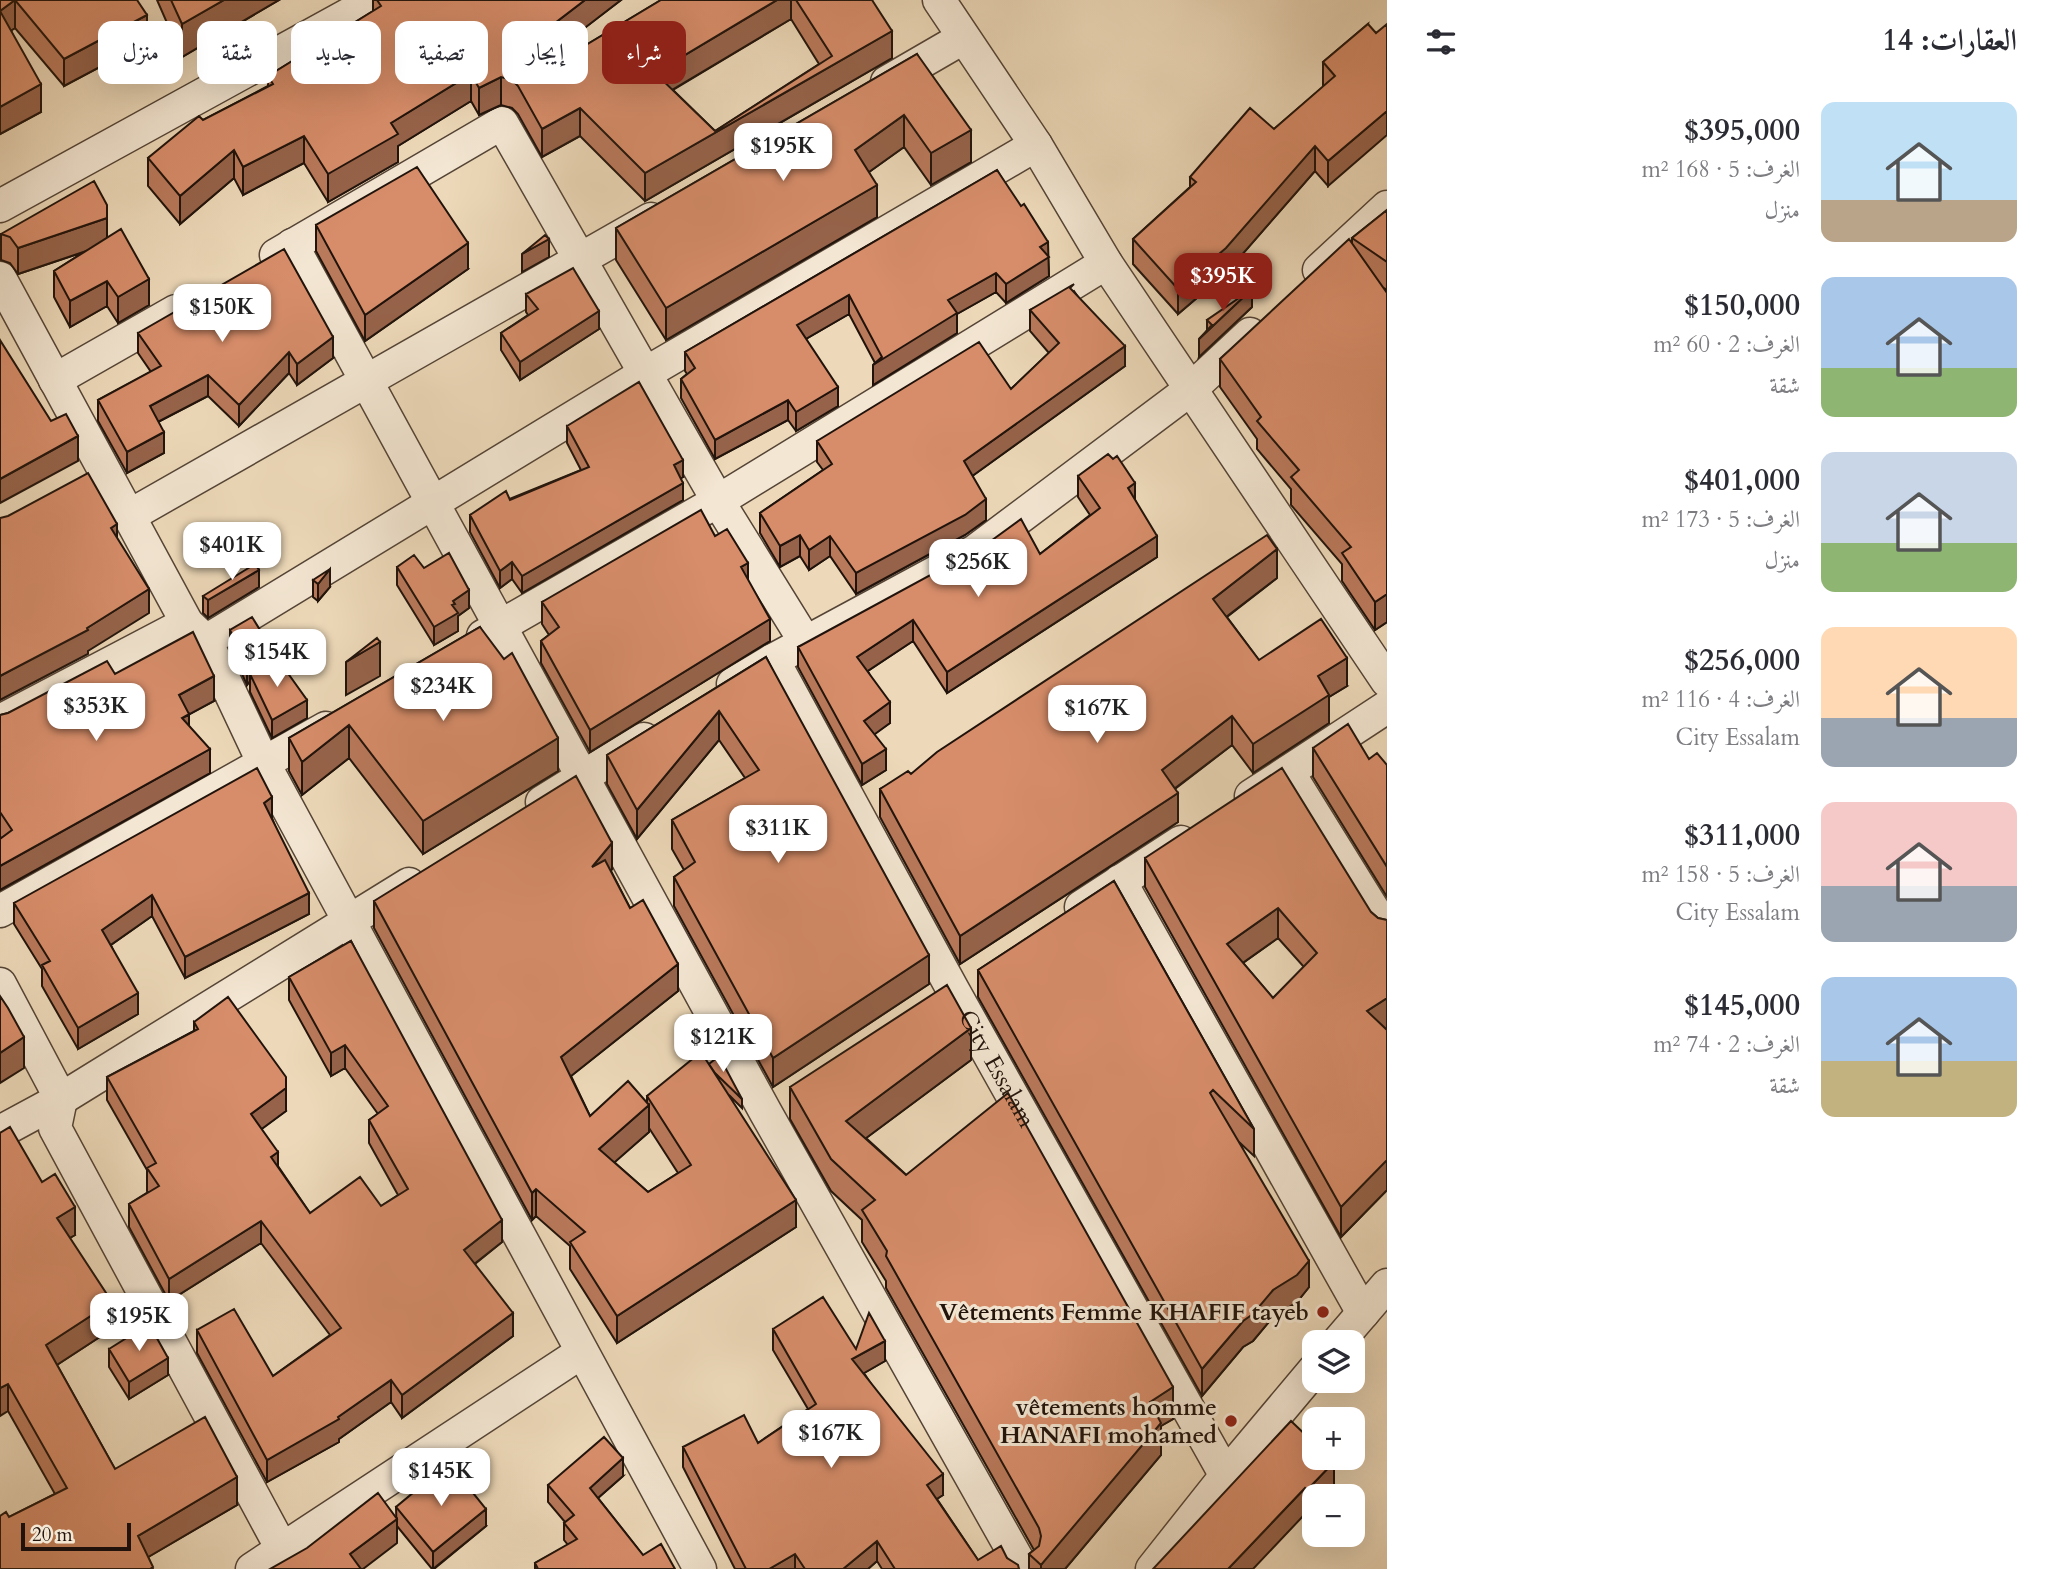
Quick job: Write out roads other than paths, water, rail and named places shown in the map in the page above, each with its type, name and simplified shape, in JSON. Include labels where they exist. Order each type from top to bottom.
[{"type":"street","points":[[0,206],[375,0]]},
{"type":"street","points":[[939,0],[1036,145],[1106,263],[1191,389],[1274,537],[1387,681]]},
{"type":"street","points":[[867,93],[963,38]]},
{"type":"street","points":[[245,272],[502,123],[718,501],[806,643]]},
{"type":"street","points":[[0,721],[197,632],[433,504],[646,373],[1036,145]]},
{"type":"street","points":[[130,516],[676,204]]},
{"type":"street","points":[[714,696],[773,660],[975,551],[1191,389],[1283,303],[1383,220]]},
{"type":"street","points":[[292,245],[584,776],[778,1105],[1023,1569]]},
{"type":"street","points":[[453,653],[718,501],[1106,263]]},
{"type":"street","points":[[2,286],[55,380],[91,474],[130,516],[197,632],[264,764],[700,1569]]},
{"type":"street","points":[[55,380],[198,299]]},
{"type":"street","name":"City Essalam","points":[[773,660],[868,803],[952,991],[1226,1476]]},
{"type":"street","points":[[1053,925],[1387,707]]},
{"type":"street","points":[[0,911],[347,716]]},
{"type":"street","points":[[513,819],[667,725]]},
{"type":"street","points":[[1288,772],[1387,932]]},
{"type":"street","points":[[0,1132],[61,1099],[431,870]]},
{"type":"street","points":[[1120,881],[1363,1313]]},
{"type":"street","points":[[0,984],[61,1099],[55,1128],[282,1549]]},
{"type":"street","points":[[1348,1330],[1387,1285]]},
{"type":"street","points":[[252,1569],[582,1352]]},
{"type":"street","points":[[1152,1569],[1302,1384]]},
{"type":"place","name":"Vêtements Femme KHAFIF tayeb","points":[[1323,1312]]},
{"type":"place","name":"vêtements homme HANAFI mohamed","points":[[1231,1421]]}]
